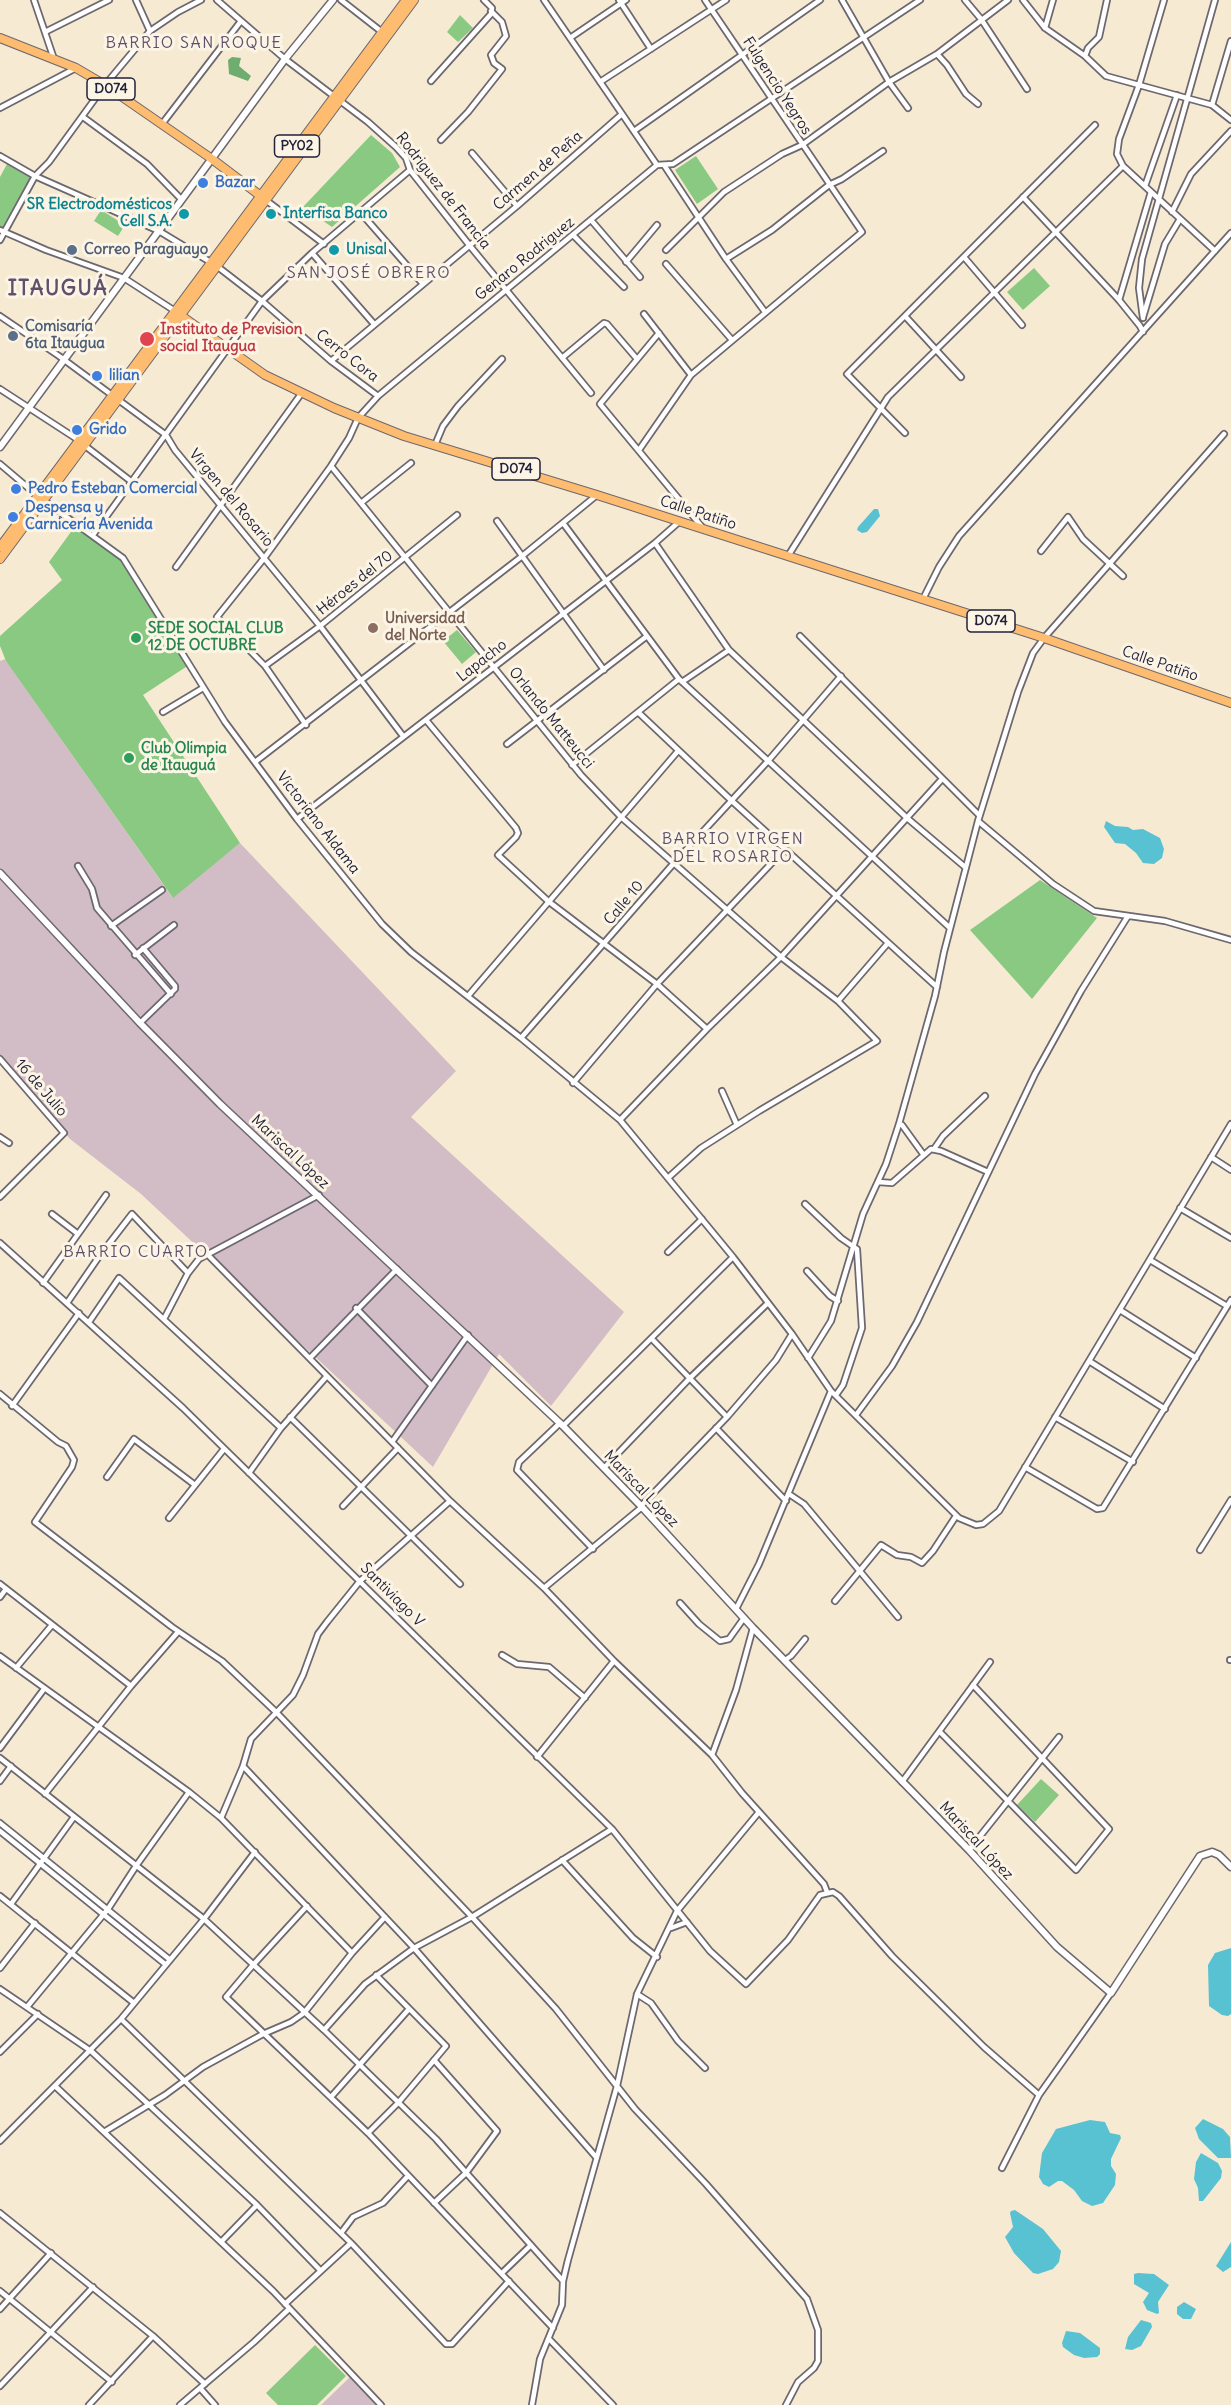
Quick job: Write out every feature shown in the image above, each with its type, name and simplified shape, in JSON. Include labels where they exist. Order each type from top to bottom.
[{"type":"main road","name":"PY02","points":[[338,99],[406,0]]},
{"type":"main road","name":"PY02","points":[[0,559],[41,498],[115,397],[414,0]]},
{"type":"main road","name":"D074","points":[[0,38],[76,68],[105,85],[212,159],[263,198]]},
{"type":"main road","name":"Calle Patiño","points":[[178,314],[265,375],[301,394],[358,417],[435,445],[1044,638],[1231,703]]},
{"type":"main road","name":"PY02","points":[[0,547],[41,498]]},
{"type":"street","points":[[34,0],[54,59]]},
{"type":"street","points":[[45,32],[109,0]]},
{"type":"street","points":[[136,0],[150,31]]},
{"type":"street","points":[[0,240],[2,231],[35,176],[49,162],[105,85],[150,31],[201,0]]},
{"type":"street","name":"Rodriguez de Francia","points":[[217,0],[285,59],[383,134],[406,158],[410,170],[591,393]]},
{"type":"street","points":[[0,447],[285,59],[333,0]]},
{"type":"street","points":[[341,0],[382,32]]},
{"type":"street","points":[[441,140],[468,112],[502,69],[494,63],[490,56],[506,36],[502,22],[484,0]]},
{"type":"street","points":[[544,0],[657,165],[673,164],[920,0]]},
{"type":"street","name":"Fulgencio Yegros","points":[[705,0],[862,232],[765,312]]},
{"type":"street","points":[[600,82],[726,0]]},
{"type":"street","points":[[634,130],[819,0]]},
{"type":"street","points":[[842,0],[889,82],[908,108]]},
{"type":"street","points":[[965,0],[981,19],[1027,89]]},
{"type":"street","points":[[666,250],[724,192],[782,154],[802,145],[889,82],[937,54],[1008,0]]},
{"type":"street","points":[[1023,0],[1045,28],[1085,56],[1106,76],[1212,105],[1231,120]]},
{"type":"street","points":[[1045,28],[1053,0]]},
{"type":"street","points":[[1085,56],[1099,37],[1107,0]]},
{"type":"street","points":[[1164,0],[1139,85],[1119,139],[1117,154],[1123,166],[1215,251]]},
{"type":"street","points":[[1143,318],[1139,288],[1140,268],[1215,0]]},
{"type":"street","points":[[570,38],[622,1],[651,49]]},
{"type":"street","points":[[431,81],[491,11]]},
{"type":"street","points":[[162,124],[241,21]]},
{"type":"street","points":[[1212,105],[1231,41]]},
{"type":"street","points":[[937,54],[966,94],[978,104]]},
{"type":"street","points":[[0,108],[76,68]]},
{"type":"street","points":[[1145,186],[1177,95]]},
{"type":"street","name":"Carmen de Peña","points":[[331,361],[470,246],[622,114]]},
{"type":"street","points":[[82,117],[147,164],[181,199]]},
{"type":"street","points":[[905,433],[847,374],[1095,125]]},
{"type":"street","points":[[1172,212],[1191,174],[1231,131]]},
{"type":"street","points":[[726,259],[772,230],[829,185],[842,179],[883,151]]},
{"type":"street","points":[[472,153],[517,206]]},
{"type":"street","name":"Cerro Cora","points":[[0,156],[35,176],[159,231],[215,265],[262,301],[331,361],[378,396]]},
{"type":"street","name":"Genaro Rodriguez","points":[[265,666],[217,617],[265,557],[331,466],[349,438],[358,417],[378,396],[657,165]]},
{"type":"street","points":[[639,450],[691,375],[765,312],[726,259],[664,165]]},
{"type":"street","points":[[788,556],[888,397],[1123,166]]},
{"type":"street","points":[[93,535],[262,301],[312,253],[410,170]]},
{"type":"street","points":[[1119,300],[1151,192]]},
{"type":"street","points":[[1023,197],[1119,300],[1143,332]]},
{"type":"street","points":[[263,198],[324,244]]},
{"type":"street","points":[[361,213],[423,284]]},
{"type":"street","points":[[1140,326],[1165,244],[1180,219]]},
{"type":"street","points":[[591,220],[640,278]]},
{"type":"street","points":[[626,262],[657,225]]},
{"type":"street","points":[[2,231],[46,250],[124,278],[178,314]]},
{"type":"street","points":[[923,599],[939,567],[959,536],[1231,233]]},
{"type":"street","points":[[573,235],[624,287]]},
{"type":"street","points":[[312,253],[374,324]]},
{"type":"street","points":[[964,257],[1022,325]]},
{"type":"street","points":[[666,264],[732,340]]},
{"type":"street","points":[[644,314],[691,375]]},
{"type":"street","name":"Virgen del Rosario","points":[[0,316],[166,435],[175,450],[320,626],[403,736]]},
{"type":"street","points":[[905,316],[961,377]]},
{"type":"street","points":[[562,358],[604,323],[637,359]]},
{"type":"street","points":[[659,333],[600,404],[704,529]]},
{"type":"street","points":[[435,445],[443,426],[458,406],[502,359]]},
{"type":"street","points":[[0,389],[82,443],[132,482]]},
{"type":"street","points":[[176,567],[301,394]]},
{"type":"street","points":[[808,1358],[831,1321],[863,1214],[878,1182],[899,1124],[937,987],[978,818],[1033,653],[1224,434]]},
{"type":"street","points":[[361,503],[411,463]]},
{"type":"street","name":"Victoriano Aldama","points":[[0,464],[41,498],[123,558],[225,722],[297,819],[382,924],[411,952],[521,1038],[620,1120],[734,1257],[792,1334],[831,1391],[956,1516]]},
{"type":"street","name":"Orlando Matteucci","points":[[331,466],[572,765],[621,817],[781,957],[838,1001],[877,1041],[737,1125]]},
{"type":"street","points":[[255,762],[306,725],[597,495]]},
{"type":"street","name":"Héroes del 70","points":[[265,666],[320,626],[457,515]]},
{"type":"street","points":[[1041,550],[1068,517],[1083,539],[1123,576]]},
{"type":"street","points":[[497,521],[604,670]]},
{"type":"street","name":"Lapacho","points":[[297,819],[656,543],[680,521]]},
{"type":"street","points":[[563,523],[680,681],[950,928]]},
{"type":"street","points":[[656,543],[729,650],[907,818],[965,867]]},
{"type":"street","points":[[507,744],[647,636]]},
{"type":"street","points":[[800,636],[978,818],[1053,884],[1086,906],[1104,914],[1165,921],[1231,940]]},
{"type":"street","points":[[572,765],[680,681],[729,650]]},
{"type":"street","points":[[265,666],[306,725]]},
{"type":"street","name":"Calle 10","points":[[521,1038],[841,676]]},
{"type":"street","points":[[163,712],[203,688]]},
{"type":"street","points":[[639,713],[835,896],[937,987]]},
{"type":"street","points":[[426,720],[516,828],[518,833],[516,837],[498,855],[548,901],[657,984],[706,1029]]},
{"type":"street","points":[[468,996],[678,751]]},
{"type":"street","points":[[620,1120],[706,1029],[781,957],[942,780]]},
{"type":"street","points":[[573,1083],[657,984],[785,849]]},
{"type":"street","points":[[78,866],[92,889],[97,908],[135,955],[171,994]]},
{"type":"street","name":"Mariscal López","points":[[0,873],[140,1023],[220,1104],[562,1425],[641,1506],[753,1628],[969,1850],[1057,1947],[1111,1993]]},
{"type":"street","points":[[111,926],[162,890]]},
{"type":"street","points":[[856,1415],[892,1366],[917,1322],[1035,1074],[1081,991],[1128,916]]},
{"type":"street","points":[[135,955],[174,925]]},
{"type":"street","points":[[838,1001],[888,943]]},
{"type":"street","points":[[140,1023],[171,994],[175,986],[143,948]]},
{"type":"street","name":"16 de Julio","points":[[0,1059],[64,1132],[0,1197]]},
{"type":"street","points":[[669,1178],[701,1148],[737,1125],[722,1091]]},
{"type":"street","points":[[878,1182],[892,1183],[923,1154],[934,1149],[943,1136],[985,1096]]},
{"type":"street","points":[[899,1124],[923,1154]]},
{"type":"street","points":[[835,1601],[862,1571],[881,1545],[897,1555],[911,1557],[922,1563],[956,1516],[976,1525],[983,1524],[999,1511],[1231,1124]]},
{"type":"street","points":[[0,1137],[9,1143]]},
{"type":"street","points":[[934,1149],[988,1172]]},
{"type":"street","points":[[1211,1158],[1231,1170]]},
{"type":"street","points":[[43,1283],[106,1195]]},
{"type":"street","points":[[164,1319],[188,1273],[207,1254],[319,1195]]},
{"type":"street","points":[[805,1204],[841,1238],[857,1249],[862,1328],[843,1385],[836,1395]]},
{"type":"street","points":[[1180,1208],[1231,1238]]},
{"type":"street","points":[[52,1214],[78,1234]]},
{"type":"street","points":[[67,1303],[98,1257],[132,1214],[188,1273]]},
{"type":"street","points":[[668,1252],[702,1219]]},
{"type":"street","name":"Santiviago V","points":[[0,1243],[89,1322],[224,1449],[612,1829],[710,1951],[746,1984],[792,1935],[820,1895],[827,1892]]},
{"type":"street","points":[[207,1254],[450,1501],[544,1588],[614,1661],[712,1755],[759,1812],[824,1884],[827,1892],[839,1896],[892,1956],[984,2047],[1039,2095]]},
{"type":"street","points":[[593,1549],[517,1470],[519,1462],[562,1425],[734,1257]]},
{"type":"street","points":[[1150,1260],[1227,1306]]},
{"type":"street","points":[[310,1358],[356,1308],[397,1269]]},
{"type":"street","points":[[807,1271],[830,1296],[838,1301]]},
{"type":"street","points":[[89,1322],[118,1278],[281,1428]]},
{"type":"street","points":[[1025,1467],[1097,1509],[1103,1508],[1231,1300]]},
{"type":"street","points":[[604,1468],[689,1379],[768,1303]]},
{"type":"street","points":[[356,1308],[432,1386]]},
{"type":"street","points":[[1120,1310],[1196,1358]]},
{"type":"street","points":[[12,1406],[79,1313]]},
{"type":"street","points":[[544,1588],[593,1549],[641,1506],[728,1417],[776,1360],[792,1334]]},
{"type":"street","points":[[392,1442],[468,1335]]},
{"type":"street","points":[[652,1339],[728,1417]]},
{"type":"street","points":[[1089,1361],[1165,1409]]},
{"type":"street","points":[[249,1473],[281,1428],[327,1376]]},
{"type":"street","points":[[736,1609],[759,1564],[831,1391]]},
{"type":"street","points":[[0,1394],[12,1406],[66,1446],[74,1460],[72,1467],[35,1522],[178,1632],[222,1661],[277,1713],[472,1917],[556,2010],[635,2109],[714,2193],[807,2299],[818,2330],[818,2361],[814,2368],[798,2382],[786,2405]]},
{"type":"street","points":[[290,1417],[460,1584]]},
{"type":"street","points":[[1055,1417],[1133,1462]]},
{"type":"street","points":[[716,1428],[786,1501]]},
{"type":"street","points":[[107,1477],[134,1439],[195,1485]]},
{"type":"street","points":[[343,1506],[398,1448]]},
{"type":"street","points":[[169,1518],[224,1449]]},
{"type":"street","points":[[789,1494],[804,1504],[898,1617]]},
{"type":"street","points":[[1200,1550],[1231,1500]]},
{"type":"street","points":[[222,1818],[251,1739],[259,1728],[277,1713],[297,1687],[318,1634],[360,1581],[450,1501]]},
{"type":"street","points":[[0,1584],[131,1686]]},
{"type":"street","points":[[0,1597],[6,1589]]},
{"type":"street","points":[[680,1603],[699,1624],[720,1641],[729,1639],[744,1618]]},
{"type":"street","points":[[16,1668],[52,1624]]},
{"type":"street","points":[[712,1755],[736,1690],[753,1628]]},
{"type":"street","points":[[45,1794],[131,1686],[178,1632]]},
{"type":"street","points":[[785,1660],[805,1639]]},
{"type":"street","points":[[502,1655],[517,1664],[549,1667],[585,1698]]},
{"type":"street","points":[[0,1656],[222,1818],[352,1953]]},
{"type":"street","points":[[537,1757],[614,1661]]},
{"type":"street","points":[[902,1782],[990,1662]]},
{"type":"street","points":[[940,1732],[1076,1870],[1108,1829],[974,1685]]},
{"type":"street","points":[[0,1748],[44,1689]]},
{"type":"street","points":[[969,1850],[1043,1760],[1059,1737]]},
{"type":"street","points":[[0,1758],[204,1919],[324,2030],[466,2173],[563,2281]]},
{"type":"street","points":[[0,1782],[11,1766]]},
{"type":"street","points":[[243,1766],[414,1948],[596,2157]]},
{"type":"street","points":[[27,2007],[108,1909],[189,1792]]},
{"type":"street","points":[[532,2405],[538,2367],[562,2305],[563,2281],[617,2086],[637,1994],[657,1957],[677,1911],[759,1812]]},
{"type":"street","points":[[10,1904],[74,1817]]},
{"type":"street","points":[[0,1823],[169,1959]]},
{"type":"street","points":[[324,2030],[376,1975],[414,1948],[472,1917],[612,1829]]},
{"type":"street","points":[[0,1831],[165,1964]]},
{"type":"street","points":[[0,2141],[121,2019],[204,1919],[255,1852]]},
{"type":"street","points":[[1002,2168],[1039,2095],[1111,1993],[1200,1856],[1212,1852],[1219,1855],[1231,1867]]},
{"type":"street","points":[[562,1860],[633,1938],[657,1957]]},
{"type":"street","points":[[0,1896],[134,2003]]},
{"type":"street","points":[[307,1906],[226,1997],[368,2133],[407,2177],[553,2328]]},
{"type":"street","points":[[104,2132],[165,2095],[203,2067],[291,2022],[304,2013],[352,1953],[385,1917]]},
{"type":"street","points":[[669,1929],[687,1922]]},
{"type":"street","points":[[0,1968],[34,1923]]},
{"type":"street","points":[[368,2133],[398,2103],[446,2046],[376,1975]]},
{"type":"street","points":[[0,1989],[91,2051],[257,2205],[321,2271]]},
{"type":"street","points":[[637,1994],[651,2003],[678,2041],[705,2068]]},
{"type":"street","points":[[331,2097],[409,2009]]},
{"type":"street","points":[[0,2052],[38,2014]]},
{"type":"street","points":[[121,2019],[351,2243],[449,2345],[509,2281]]},
{"type":"street","points":[[434,2060],[497,2132],[466,2173],[434,2203]]},
{"type":"street","points":[[55,2086],[222,2241],[381,2405]]},
{"type":"street","points":[[341,2234],[353,2217],[383,2203],[407,2177]]},
{"type":"street","points":[[222,2241],[257,2205]]},
{"type":"street","points":[[0,2213],[153,2336],[205,2384]]},
{"type":"street","points":[[285,2304],[351,2243]]},
{"type":"street","points":[[502,2273],[531,2245]]},
{"type":"street","points":[[0,2309],[51,2253]]},
{"type":"street","points":[[0,2386],[93,2287]]},
{"type":"street","points":[[0,2291],[112,2382]]},
{"type":"street","points":[[180,2405],[289,2309]]},
{"type":"street","points":[[89,2405],[153,2336]]},
{"type":"street","points":[[549,2339],[613,2405]]},
{"type":"street","points":[[200,2388],[215,2405]]},
{"type":"shaded area","points":[[5,659],[172,897],[240,843],[456,1071],[411,1117],[624,1312],[551,1406],[499,1354],[433,1467],[141,1194],[70,1139],[0,1057],[0,661]]},
{"type":"shaded area","points":[[350,2377],[376,2405],[321,2405]]},
{"type":"green space","points":[[460,15],[473,28],[458,42],[447,32]]},
{"type":"green space","points":[[232,57],[241,58],[239,66],[251,76],[248,81],[229,74],[228,60]]},
{"type":"green space","points":[[371,135],[392,153],[400,167],[332,227],[303,207]]},
{"type":"green space","points":[[696,156],[718,189],[697,204],[675,170]]},
{"type":"green space","points":[[7,164],[31,178],[3,228],[0,226],[0,177]]},
{"type":"green space","points":[[101,210],[125,225],[118,236],[94,221]]},
{"type":"green space","points":[[1034,268],[1050,286],[1023,310],[1007,292]]},
{"type":"green space","name":"Club Olimpia de Itauguá","points":[[76,525],[124,560],[189,665],[143,695],[240,843],[173,898],[6,661],[0,646],[0,636],[62,580],[49,562]]},
{"type":"green space","points":[[457,630],[476,652],[462,664],[443,641]]},
{"type":"green space","points":[[1040,880],[1097,918],[1032,999],[970,930]]},
{"type":"green space","points":[[1041,1779],[1059,1795],[1035,1822],[1017,1805]]},
{"type":"green space","points":[[315,2345],[346,2376],[317,2405],[278,2405],[266,2393]]},
{"type":"water","points":[[874,509],[878,509],[880,516],[867,532],[862,533],[857,530],[858,527]]},
{"type":"water","points":[[1106,821],[1115,826],[1128,827],[1133,830],[1143,829],[1160,838],[1164,849],[1162,858],[1154,864],[1143,863],[1125,844],[1115,843],[1104,827]]},
{"type":"water","points":[[1231,1948],[1231,2014],[1228,2016],[1222,2015],[1209,2006],[1208,1965],[1215,1953]]},
{"type":"water","points":[[1203,2119],[1223,2129],[1230,2137],[1231,2158],[1218,2158],[1199,2139],[1195,2128]]},
{"type":"water","points":[[1090,2120],[1105,2122],[1110,2133],[1120,2135],[1121,2138],[1111,2159],[1111,2166],[1116,2174],[1115,2185],[1103,2203],[1092,2206],[1082,2201],[1074,2190],[1062,2181],[1049,2187],[1043,2184],[1039,2177],[1042,2153],[1056,2129]]},
{"type":"water","points":[[1201,2153],[1218,2163],[1222,2171],[1221,2178],[1203,2201],[1199,2201],[1198,2188],[1194,2179],[1196,2162]]},
{"type":"water","points":[[1015,2210],[1043,2229],[1061,2251],[1059,2262],[1053,2269],[1038,2274],[1033,2273],[1014,2253],[1005,2237],[1013,2227],[1010,2213]]},
{"type":"water","points":[[1231,2242],[1231,2267],[1223,2272],[1216,2266]]},
{"type":"water","points":[[1134,2274],[1154,2274],[1169,2285],[1158,2302],[1159,2313],[1157,2314],[1147,2310],[1143,2302],[1149,2293],[1134,2284]]},
{"type":"water","points":[[1184,2302],[1196,2309],[1191,2319],[1183,2319],[1177,2314],[1177,2307]]},
{"type":"water","points":[[1141,2320],[1151,2323],[1152,2327],[1141,2346],[1132,2350],[1125,2349],[1128,2337]]},
{"type":"water","points":[[1066,2331],[1080,2333],[1100,2348],[1100,2354],[1097,2357],[1084,2358],[1074,2355],[1063,2347]]},
{"type":"place","name":"Bazar","points":[[203,183]]},
{"type":"place","name":"SR Electrodomésticos Cell S.A.","points":[[184,214]]},
{"type":"place","name":"Interfisa Banco","points":[[271,214]]},
{"type":"place","name":"Correo Paraguayo","points":[[72,250]]},
{"type":"place","name":"Unisal","points":[[334,250]]},
{"type":"place","name":"Comisaría 6ta Itaugua","points":[[13,336]]},
{"type":"place","name":"Instituto de Prevision social Itaugua","points":[[147,339]]},
{"type":"place","name":"lilian","points":[[97,376]]},
{"type":"place","name":"Grido","points":[[77,430]]},
{"type":"place","name":"Pedro Esteban Comercial","points":[[16,489]]},
{"type":"place","name":"Despensa y Carnicería Avenida","points":[[13,517]]},
{"type":"place","name":"Universidad del Norte","points":[[373,628]]},
{"type":"place","name":"SEDE SOCIAL CLUB 12 DE OCTUBRE","points":[[136,638]]},
{"type":"place","name":"Club Olimpia de Itauguá","points":[[129,758]]},
{"type":"district","name":"BARRIO SAN ROQUE","points":[[194,43]]},
{"type":"district","name":"SAN JOSÉ OBRERO","points":[[369,273]]},
{"type":"district","name":"ITAUGUÁ","points":[[58,289]]},
{"type":"district","name":"BARRIO VIRGEN DEL ROSARIO","points":[[733,848]]},
{"type":"district","name":"BARRIO CUARTO","points":[[136,1252]]}]
